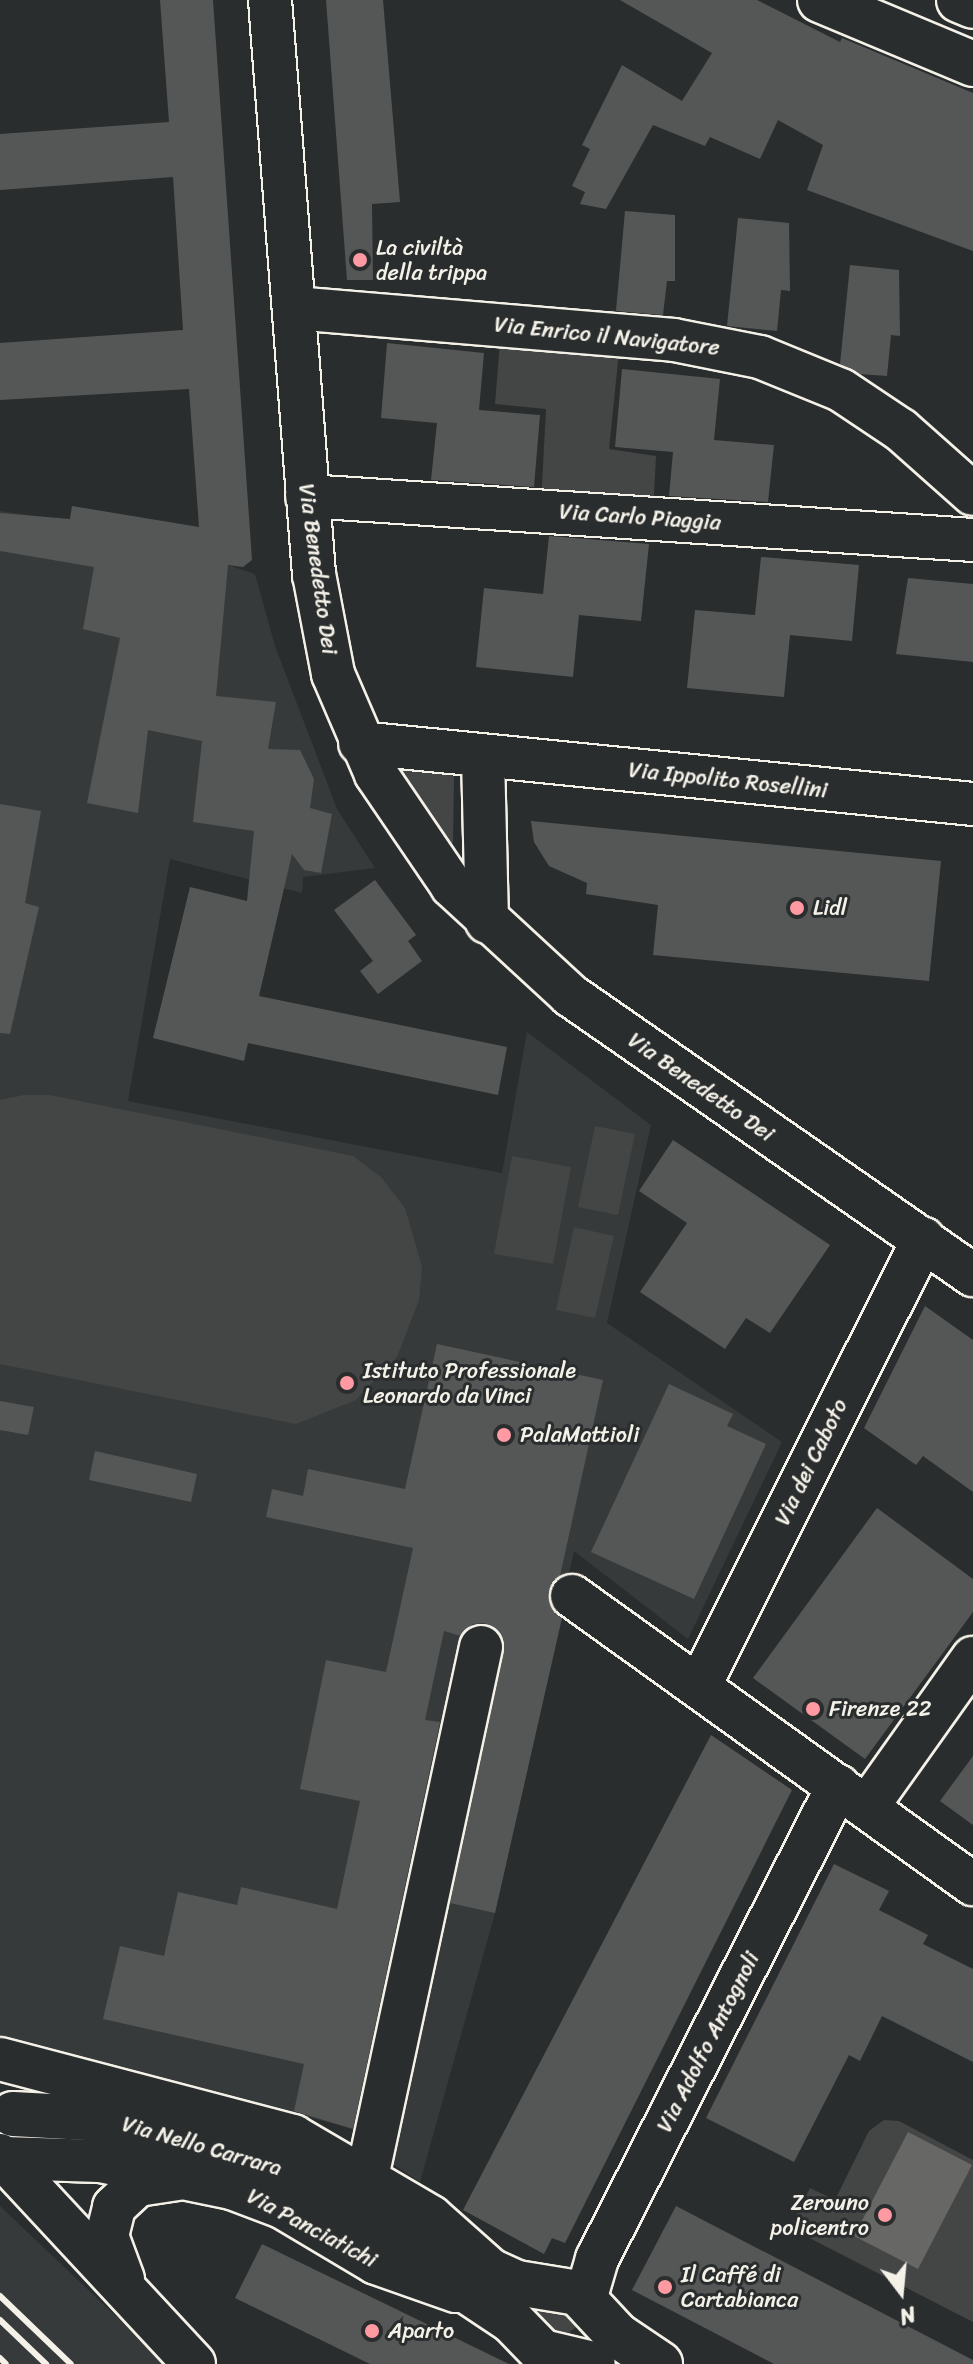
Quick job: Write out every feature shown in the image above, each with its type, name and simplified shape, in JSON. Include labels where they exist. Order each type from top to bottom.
[{"type":"main road","points":[[959,0],[973,6]]},
{"type":"main road","points":[[840,4],[973,64]]},
{"type":"main road","name":"Via Nello Carrara","points":[[13,2114],[105,2119],[262,2158],[310,2181],[377,2222],[428,2265],[496,2292]]},
{"type":"main road","name":"Via Panciatichi","points":[[585,2300],[592,2319],[588,2336],[574,2361],[536,2348],[496,2292],[527,2285],[565,2288],[585,2300],[617,2335],[660,2364]]},
{"type":"street","name":"Via Benedetto Dei","points":[[270,0],[307,496],[327,648],[360,743],[421,846],[487,922],[570,995],[973,1275]]},
{"type":"street","name":"Via Enrico il Navigatore","points":[[294,308],[674,340],[760,357],[841,390],[901,430],[973,494]]},
{"type":"street","name":"Via Carlo Piaggia","points":[[307,496],[973,540]]},
{"type":"street","name":"Via Ippolito Rosellini","points":[[360,743],[973,804]]},
{"type":"street","points":[[483,757],[487,922]]},
{"type":"street","name":"Via dei Caboto","points":[[700,1685],[923,1239]]},
{"type":"street","points":[[572,1596],[973,1884]]},
{"type":"street","points":[[367,2177],[481,1647]]},
{"type":"street","name":"Via Adolfo Antognoli","points":[[585,2300],[597,2259],[853,1796],[973,1658]]},
{"type":"street","name":"Via Panciatichi","points":[[0,2059],[275,2129],[367,2177],[460,2238],[496,2292]]},
{"type":"street","points":[[2,2157],[194,2364]]},
{"type":"street","name":"Via Panciatichi","points":[[2,2157],[100,2161],[199,2178],[258,2196],[376,2263],[496,2292]]},
{"type":"street","points":[[130,2294],[107,2236],[119,2199],[148,2182],[199,2178]]},
{"type":"shaded area","points":[[501,330],[620,342],[609,449],[656,456],[653,513],[541,504],[546,409],[495,404]]},
{"type":"shaded area","name":"Istituto Professionale Leonardo da Vinci","points":[[0,511],[175,536],[225,553],[228,565],[255,574],[275,646],[337,809],[375,868],[303,877],[302,893],[170,859],[128,1101],[502,1173],[527,1032],[651,1125],[607,1323],[782,1442],[688,1639],[574,1551],[495,1913],[420,2182],[393,2164],[399,2141],[0,2035]]},
{"type":"shaded area","points":[[395,766],[454,775],[453,843],[448,844]]},
{"type":"shaded area","points":[[24,1095],[50,1095],[353,1156],[381,1177],[405,1208],[422,1267],[419,1300],[397,1357],[356,1400],[296,1424],[0,1364],[0,1100]]},
{"type":"shaded area","points":[[595,1126],[635,1134],[618,1215],[578,1207]]},
{"type":"shaded area","points":[[512,1156],[571,1167],[553,1264],[494,1254]]},
{"type":"shaded area","points":[[574,1227],[614,1236],[595,1318],[556,1310]]},
{"type":"shaded area","name":"Zerouno policentro","points":[[884,2120],[899,2121],[973,2160],[973,2322],[790,2228],[810,2188],[835,2200],[869,2131]]},
{"type":"shaded area","points":[[908,2132],[972,2165],[918,2269],[854,2236]]},
{"type":"shaded area","points":[[0,2206],[166,2364],[0,2364]]},
{"type":"shaded area","points":[[513,2293],[564,2300],[579,2325],[560,2339]]},
{"type":"building","points":[[160,0],[213,0],[252,560],[243,567],[228,565],[216,696],[276,702],[268,749],[300,750],[314,779],[310,808],[332,814],[321,873],[304,870],[292,854],[259,996],[507,1047],[498,1095],[248,1043],[244,1061],[153,1038],[190,887],[247,901],[254,831],[193,822],[202,741],[148,730],[138,813],[87,803],[120,638],[83,629],[94,567],[0,551],[0,513],[70,519],[72,506],[199,527],[189,389],[0,400],[0,343],[183,330],[173,177],[0,190],[0,134],[169,122]]},
{"type":"building","points":[[326,0],[383,0],[400,202],[372,204],[373,280],[347,280]]},
{"type":"building","points":[[620,0],[757,0],[840,42],[842,38],[973,93],[973,251],[807,190],[823,145],[778,120],[760,159],[710,137],[705,146],[653,125],[606,209],[580,204],[585,192],[572,186],[590,149],[582,145],[622,65],[682,101],[712,53]]},
{"type":"building","points":[[625,211],[675,215],[675,281],[667,281],[663,315],[616,311]]},
{"type":"building","points":[[738,218],[789,223],[790,291],[781,290],[777,331],[727,326]]},
{"type":"building","points":[[850,265],[899,270],[900,336],[891,335],[887,376],[860,374],[840,364]]},
{"type":"building","points":[[387,343],[484,353],[479,410],[540,415],[534,487],[431,480],[437,423],[381,418]]},
{"type":"building","points":[[622,369],[720,379],[714,440],[774,445],[768,502],[669,496],[673,452],[615,447]]},
{"type":"building","points":[[549,536],[649,544],[641,621],[579,615],[573,677],[476,667],[484,588],[543,594]]},
{"type":"building","points":[[761,557],[859,565],[852,641],[790,635],[784,697],[687,688],[695,610],[755,615]]},
{"type":"building","points":[[908,578],[973,584],[973,662],[896,654]]},
{"type":"building","points":[[0,804],[41,811],[25,903],[39,907],[10,1034],[0,1033]]},
{"type":"building","name":"Lidl","points":[[531,821],[941,861],[929,981],[653,955],[658,905],[586,894],[587,883],[549,866],[534,842]]},
{"type":"building","points":[[375,880],[416,935],[408,941],[422,961],[378,994],[360,971],[373,961],[334,910]]},
{"type":"building","points":[[673,1140],[830,1245],[770,1333],[746,1318],[725,1349],[640,1292],[687,1223],[639,1191]]},
{"type":"building","points":[[925,1306],[973,1340],[973,1492],[923,1456],[916,1465],[864,1428]]},
{"type":"building","points":[[437,1344],[603,1380],[560,1576],[548,1593],[552,1610],[562,1618],[495,1913],[450,1903],[504,1640],[485,1623],[473,1624],[461,1636],[444,1631],[425,1720],[440,1722],[353,2129],[294,2111],[304,2064],[103,2019],[120,1946],[164,1956],[178,1892],[237,1905],[241,1887],[337,1909],[360,1801],[300,1789],[326,1660],[386,1672],[413,1548],[266,1517],[272,1489],[303,1496],[308,1469],[405,1489]]},
{"type":"building","points":[[669,1384],[733,1414],[727,1426],[766,1444],[694,1599],[591,1552]]},
{"type":"building","points":[[0,1401],[34,1407],[28,1435],[0,1430]]},
{"type":"building","points":[[95,1451],[197,1474],[191,1502],[89,1480]]},
{"type":"building","points":[[877,1508],[973,1579],[973,1612],[865,1759],[753,1678]]},
{"type":"building","points":[[711,1735],[792,1790],[565,2243],[552,2238],[544,2254],[463,2210]]},
{"type":"building","points":[[973,1756],[973,1825],[940,1801]]},
{"type":"building","points":[[834,1864],[889,1891],[879,1910],[928,1935],[923,1944],[973,1969],[973,2062],[882,2016],[860,2061],[849,2055],[794,2162],[706,2118]]},
{"type":"building","points":[[676,2206],[973,2360],[973,2364],[774,2364],[632,2290]]},
{"type":"building","name":"Aparto","points":[[262,2244],[509,2364],[370,2364],[235,2298]]},
{"type":"railway","points":[[0,2296],[71,2364]]},
{"type":"railway","points":[[0,2320],[46,2364]]},
{"type":"railway","points":[[0,2358],[6,2364]]},
{"type":"place","name":"La civiltà della trippa","points":[[360,260]]},
{"type":"place","name":"Lidl","points":[[797,908]]},
{"type":"place","name":"Istituto Professionale Leonardo da Vinci","points":[[347,1383]]},
{"type":"place","name":"PalaMattioli","points":[[504,1435]]},
{"type":"place","name":"Firenze 22","points":[[813,1709]]},
{"type":"place","name":"Zerouno policentro","points":[[885,2215]]},
{"type":"place","name":"Il Caffé di Cartabianca","points":[[665,2287]]},
{"type":"place","name":"Aparto","points":[[372,2331]]}]
